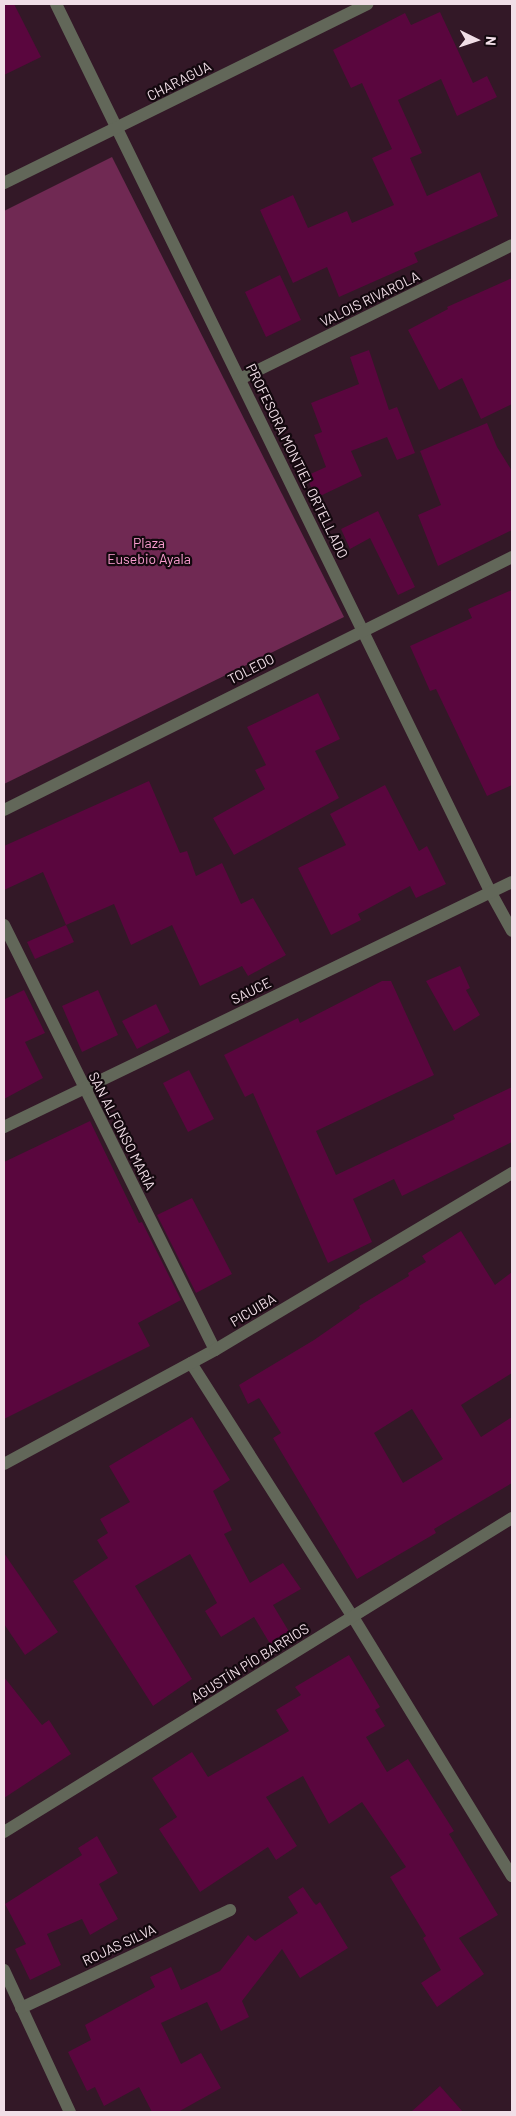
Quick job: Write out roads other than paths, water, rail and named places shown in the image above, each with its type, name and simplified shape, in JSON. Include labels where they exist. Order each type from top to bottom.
[{"type":"street","name":"PROFESORA MONTIEL ORTELLADO","points":[[56,4],[491,893],[512,931]]},
{"type":"street","name":"CHARAGUA","points":[[4,183],[367,4]]},
{"type":"street","name":"VALOIS RIVAROLA","points":[[240,379],[512,245]]},
{"type":"street","name":"TOLEDO","points":[[4,810],[512,557]]},
{"type":"street","name":"SAUCE","points":[[4,1127],[512,882]]},
{"type":"street","name":"SAN ALFONSO MARÍA","points":[[4,925],[83,1088],[215,1350]]},
{"type":"street","name":"PICUIBA","points":[[4,1464],[215,1350],[512,1172]]},
{"type":"street","points":[[191,1363],[511,1870]]},
{"type":"street","name":"AGUSTÍN PÍO BARRIOS","points":[[4,1832],[512,1518]]},
{"type":"street","name":"ROJAS SILVA","points":[[21,2008],[230,1910]]},
{"type":"street","points":[[4,1970],[9,1993],[21,2008],[70,2112]]},
{"type":"park label","name":"Plaza Eusebio Ayala","points":[[149,552]]}]
